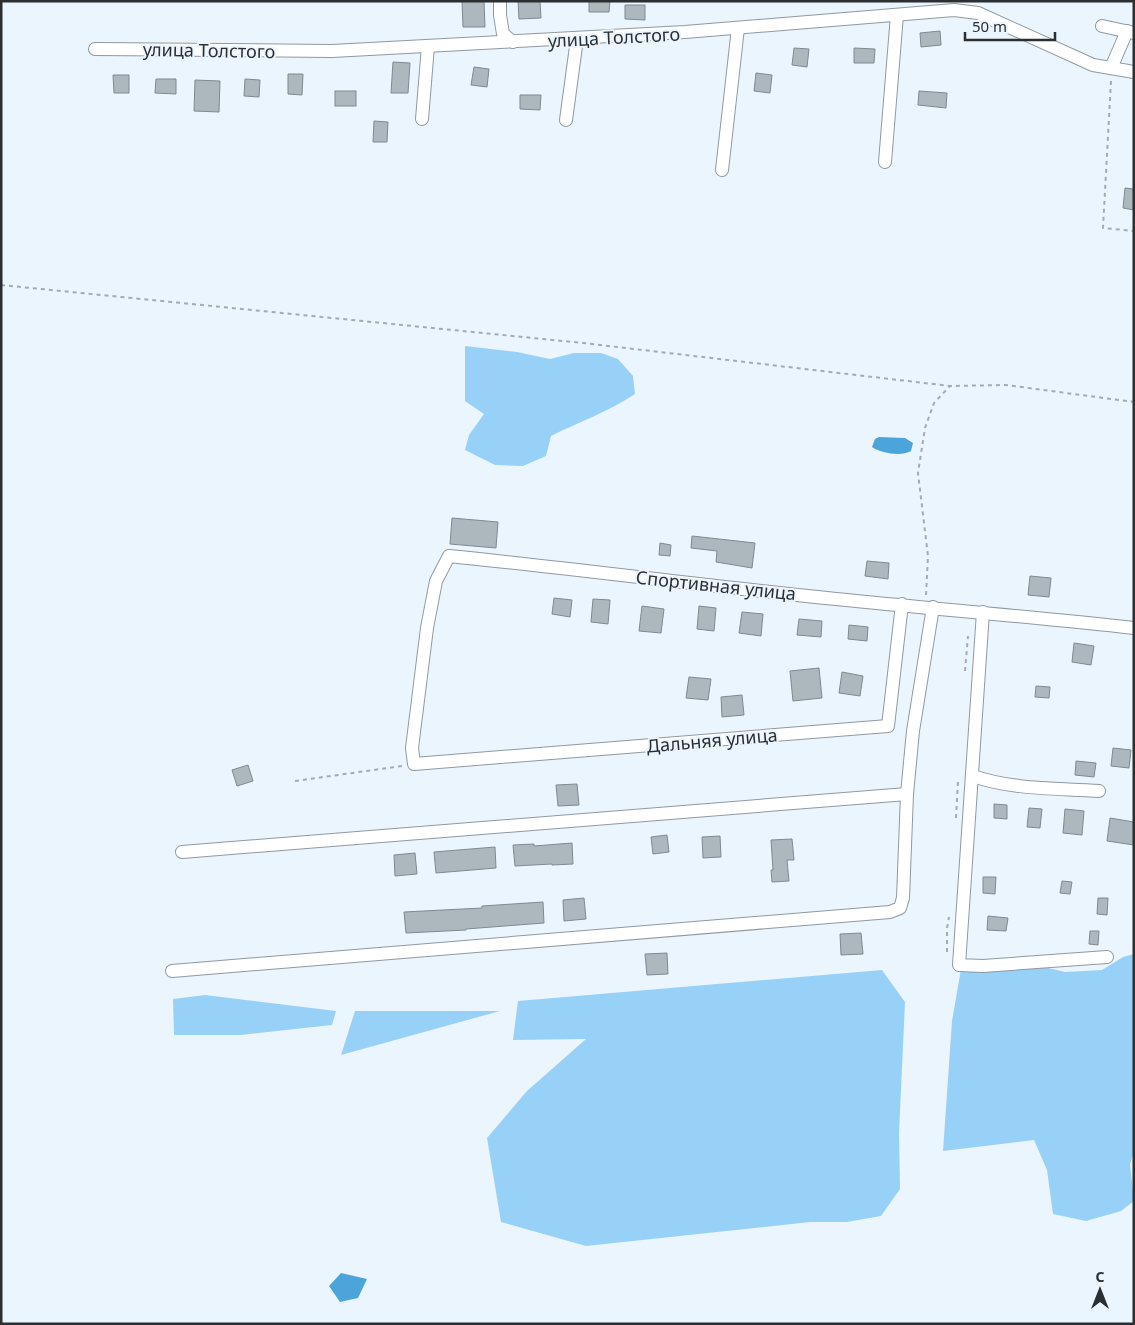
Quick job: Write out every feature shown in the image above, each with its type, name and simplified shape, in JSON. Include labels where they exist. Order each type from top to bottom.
[{"type":"street","points":[[500,1],[503,34],[513,42]]},
{"type":"street","name":"улица Толстого","points":[[95,48],[332,51],[577,39],[954,10],[978,12],[1092,65],[1114,73],[1134,72]]},
{"type":"street","points":[[885,162],[897,15]]},
{"type":"street","points":[[1102,26],[1131,32],[1114,73]]},
{"type":"street","points":[[722,170],[738,28]]},
{"type":"street","points":[[566,120],[577,39]]},
{"type":"street","points":[[422,119],[428,46]]},
{"type":"street","name":"Спортивная улица","points":[[414,764],[412,748],[427,628],[436,580],[449,556],[1134,628]]},
{"type":"street","name":"Дальняя улица","points":[[414,764],[888,726],[902,604]]},
{"type":"street","points":[[172,971],[890,912],[900,908],[903,898],[907,794],[913,731],[929,607]]},
{"type":"street","points":[[983,612],[959,965],[983,966],[1107,957]]},
{"type":"street","points":[[973,776],[990,782],[1100,791]]},
{"type":"street","points":[[182,852],[907,794]]},
{"type":"path","points":[[1114,73],[1103,228],[1134,231]]},
{"type":"path","points":[[1,285],[583,343],[950,386],[1006,385],[1134,402]]},
{"type":"path","points":[[929,607],[928,556],[918,473],[925,428],[934,403],[950,386]]},
{"type":"path","points":[[295,781],[414,764]]},
{"type":"shaded area","points":[[465,346],[517,352],[550,359],[574,353],[601,353],[618,359],[633,376],[635,394],[605,411],[551,436],[546,456],[523,466],[495,465],[465,450],[469,435],[484,414],[465,401]]},
{"type":"shaded area","points":[[879,437],[905,438],[913,443],[911,451],[897,454],[872,447],[875,439]]},
{"type":"shaded area","points":[[1134,954],[1134,1152],[1130,1164],[1134,1201],[1121,1211],[1086,1221],[1053,1214],[1047,1170],[1034,1140],[943,1151],[952,1021],[961,969],[1040,966],[1065,972],[1102,970],[1123,957]]},
{"type":"shaded area","points":[[882,970],[905,1002],[899,1133],[900,1189],[881,1216],[847,1222],[810,1222],[586,1246],[501,1222],[487,1138],[527,1091],[586,1039],[513,1040],[518,1001]]},
{"type":"shaded area","points":[[205,995],[336,1011],[332,1025],[241,1035],[174,1035],[173,999]]},
{"type":"shaded area","points":[[355,1011],[500,1011],[341,1055]]},
{"type":"shaded area","points":[[341,1273],[367,1279],[358,1298],[340,1302],[329,1286]]},
{"type":"building","points":[[462,1],[484,1],[485,27],[463,27]]},
{"type":"building","points":[[518,1],[540,1],[541,18],[519,19]]},
{"type":"building","points":[[589,1],[610,1],[609,12],[589,12]]},
{"type":"building","points":[[625,5],[645,5],[645,20],[625,19]]},
{"type":"building","points":[[940,31],[941,45],[921,47],[920,33]]},
{"type":"building","points":[[794,48],[809,49],[807,67],[792,65]]},
{"type":"building","points":[[854,48],[875,49],[874,63],[854,63]]},
{"type":"building","points":[[393,62],[410,63],[408,93],[391,93]]},
{"type":"building","points":[[474,67],[489,69],[487,87],[471,85]]},
{"type":"building","points":[[756,73],[772,75],[770,93],[754,91]]},
{"type":"building","points":[[288,74],[303,74],[302,95],[288,94]]},
{"type":"building","points":[[113,75],[129,75],[129,93],[114,93]]},
{"type":"building","points":[[156,79],[176,79],[176,94],[155,93]]},
{"type":"building","points":[[245,79],[260,80],[259,97],[244,96]]},
{"type":"building","points":[[195,80],[220,81],[219,112],[194,111]]},
{"type":"building","points":[[335,91],[356,91],[356,106],[335,106]]},
{"type":"building","points":[[919,91],[947,93],[946,108],[918,105]]},
{"type":"building","points":[[520,95],[541,95],[540,110],[520,109]]},
{"type":"building","points":[[374,121],[388,122],[387,142],[373,142]]},
{"type":"building","points":[[1125,188],[1134,189],[1134,210],[1123,208]]},
{"type":"building","points":[[452,518],[498,522],[496,548],[450,544]]},
{"type":"building","points":[[692,536],[755,543],[752,568],[716,562],[717,551],[691,548]]},
{"type":"building","points":[[660,543],[671,545],[670,556],[659,555]]},
{"type":"building","points":[[867,561],[889,563],[888,579],[865,576]]},
{"type":"building","points":[[1030,576],[1051,578],[1049,597],[1028,595]]},
{"type":"building","points":[[554,598],[572,600],[570,617],[552,614]]},
{"type":"building","points":[[593,599],[610,600],[608,624],[591,622]]},
{"type":"building","points":[[642,606],[664,609],[661,633],[639,631]]},
{"type":"building","points":[[699,606],[716,608],[714,631],[697,629]]},
{"type":"building","points":[[742,612],[763,614],[761,636],[739,633]]},
{"type":"building","points":[[799,619],[822,621],[821,637],[797,635]]},
{"type":"building","points":[[849,625],[868,627],[867,641],[848,639]]},
{"type":"building","points":[[1074,643],[1094,646],[1091,665],[1072,662]]},
{"type":"building","points":[[819,668],[822,698],[793,701],[790,671]]},
{"type":"building","points":[[842,672],[863,676],[860,696],[839,693]]},
{"type":"building","points":[[689,677],[711,679],[708,700],[686,698]]},
{"type":"building","points":[[1036,686],[1050,687],[1049,698],[1035,697]]},
{"type":"building","points":[[742,695],[744,715],[722,717],[721,697]]},
{"type":"building","points":[[1113,748],[1131,750],[1129,768],[1111,766]]},
{"type":"building","points":[[1076,761],[1096,763],[1094,777],[1075,775]]},
{"type":"building","points":[[248,765],[253,781],[237,786],[232,770]]},
{"type":"building","points":[[577,784],[579,805],[558,806],[556,785]]},
{"type":"building","points":[[994,804],[1007,805],[1007,819],[994,818]]},
{"type":"building","points":[[1029,808],[1042,809],[1040,828],[1027,827]]},
{"type":"building","points":[[1065,809],[1084,811],[1082,835],[1063,833]]},
{"type":"building","points":[[1110,818],[1134,822],[1134,845],[1107,841]]},
{"type":"building","points":[[667,835],[669,852],[653,854],[651,837]]},
{"type":"building","points":[[720,836],[721,857],[703,858],[702,837]]},
{"type":"building","points":[[792,839],[794,860],[787,860],[789,881],[772,882],[771,840]]},
{"type":"building","points":[[572,843],[573,864],[515,866],[513,845],[534,844],[534,846]]},
{"type":"building","points":[[495,847],[496,868],[436,873],[434,852]]},
{"type":"building","points":[[415,853],[417,874],[395,876],[394,855]]},
{"type":"building","points":[[983,877],[996,877],[995,894],[983,893]]},
{"type":"building","points":[[1062,881],[1072,882],[1070,894],[1060,893]]},
{"type":"building","points":[[584,898],[586,919],[564,921],[563,900]]},
{"type":"building","points":[[1098,898],[1108,898],[1107,915],[1097,914]]},
{"type":"building","points":[[543,902],[544,923],[406,933],[404,912],[482,908],[482,906]]},
{"type":"building","points":[[988,916],[1008,918],[1006,931],[987,930]]},
{"type":"building","points":[[1090,931],[1099,931],[1098,945],[1089,944]]},
{"type":"building","points":[[861,933],[863,954],[841,955],[840,934]]},
{"type":"building","points":[[667,953],[668,974],[647,975],[645,954]]}]
